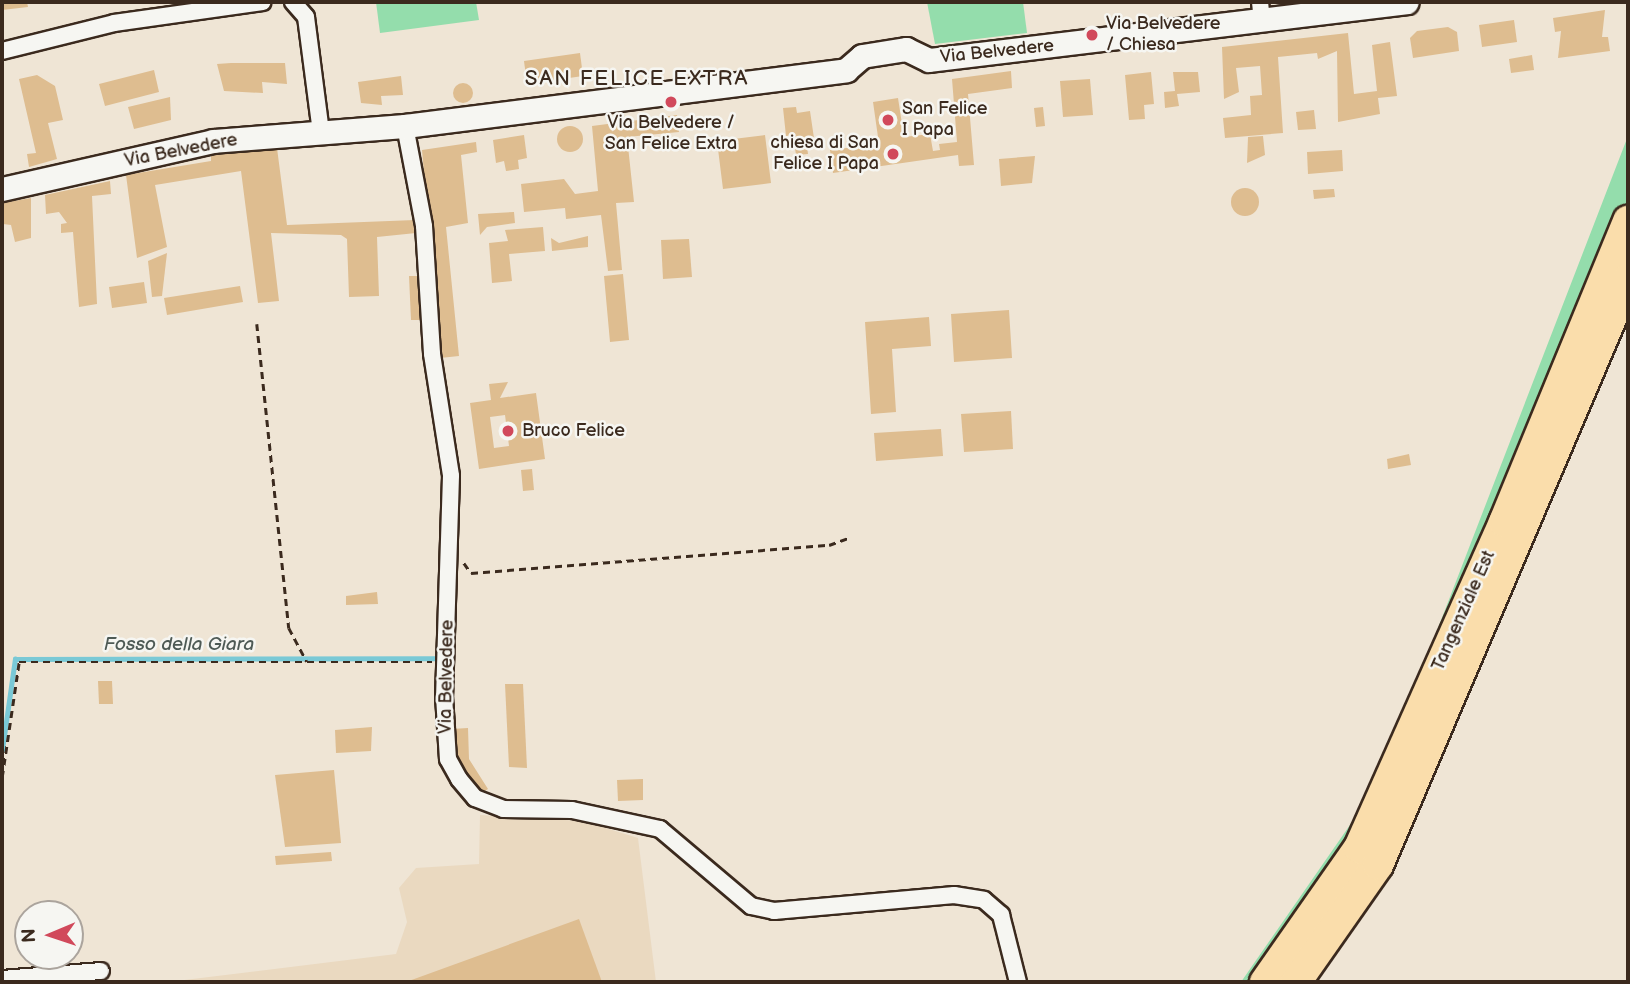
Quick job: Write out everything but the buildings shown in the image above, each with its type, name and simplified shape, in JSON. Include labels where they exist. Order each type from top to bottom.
[{"type":"highway","name":"Tangenziale Est","points":[[1265,982],[1359,848],[1504,522],[1628,221]]},
{"type":"highway","name":"Tangenziale Est","points":[[1296,982],[1378,865],[1628,279]]},
{"type":"street","points":[[2,51],[114,23],[263,2]]},
{"type":"street","name":"Via Belvedere","points":[[2,189],[214,141],[405,126],[846,70],[862,56],[906,49],[929,60],[1261,12],[1406,2]]},
{"type":"street","points":[[295,3],[306,17],[321,132]]},
{"type":"street","name":"Via Belvedere","points":[[405,126],[424,226],[454,549],[445,662],[448,759],[486,804],[572,810],[660,829],[751,906],[775,911],[954,895],[984,900],[1001,915],[1018,982]]},
{"type":"street","points":[[2,979],[101,971]]},
{"type":"path","points":[[257,324],[289,628],[307,662]]},
{"type":"path","points":[[454,549],[471,573],[829,545],[851,537]]},
{"type":"path","points":[[2,776],[19,662],[445,662]]},
{"type":"shaded area","points":[[480,815],[583,821],[638,838],[656,982],[168,982],[396,954],[407,922],[399,888],[416,868],[479,864]]},
{"type":"green space","points":[[376,2],[476,2],[479,20],[380,33]]},
{"type":"green space","points":[[927,2],[1023,2],[1027,33],[935,44]]},
{"type":"green space","points":[[1628,136],[1628,212],[1374,816],[1267,982],[1241,982],[1377,786]]},
{"type":"waterway","name":"Fosso della Giara","points":[[2,750],[15,659],[434,658]]},
{"type":"place","name":"Via Belvedere / Chiesa","points":[[1092,35]]},
{"type":"place","name":"Via Belvedere / San Felice Extra","points":[[671,102]]},
{"type":"place","name":"San Felice I Papa","points":[[888,120]]},
{"type":"place","name":"chiesa di San Felice I Papa","points":[[893,154]]},
{"type":"place","name":"Bruco Felice","points":[[508,431]]},
{"type":"district","name":"SAN FELICE EXTRA","points":[[637,79]]}]
